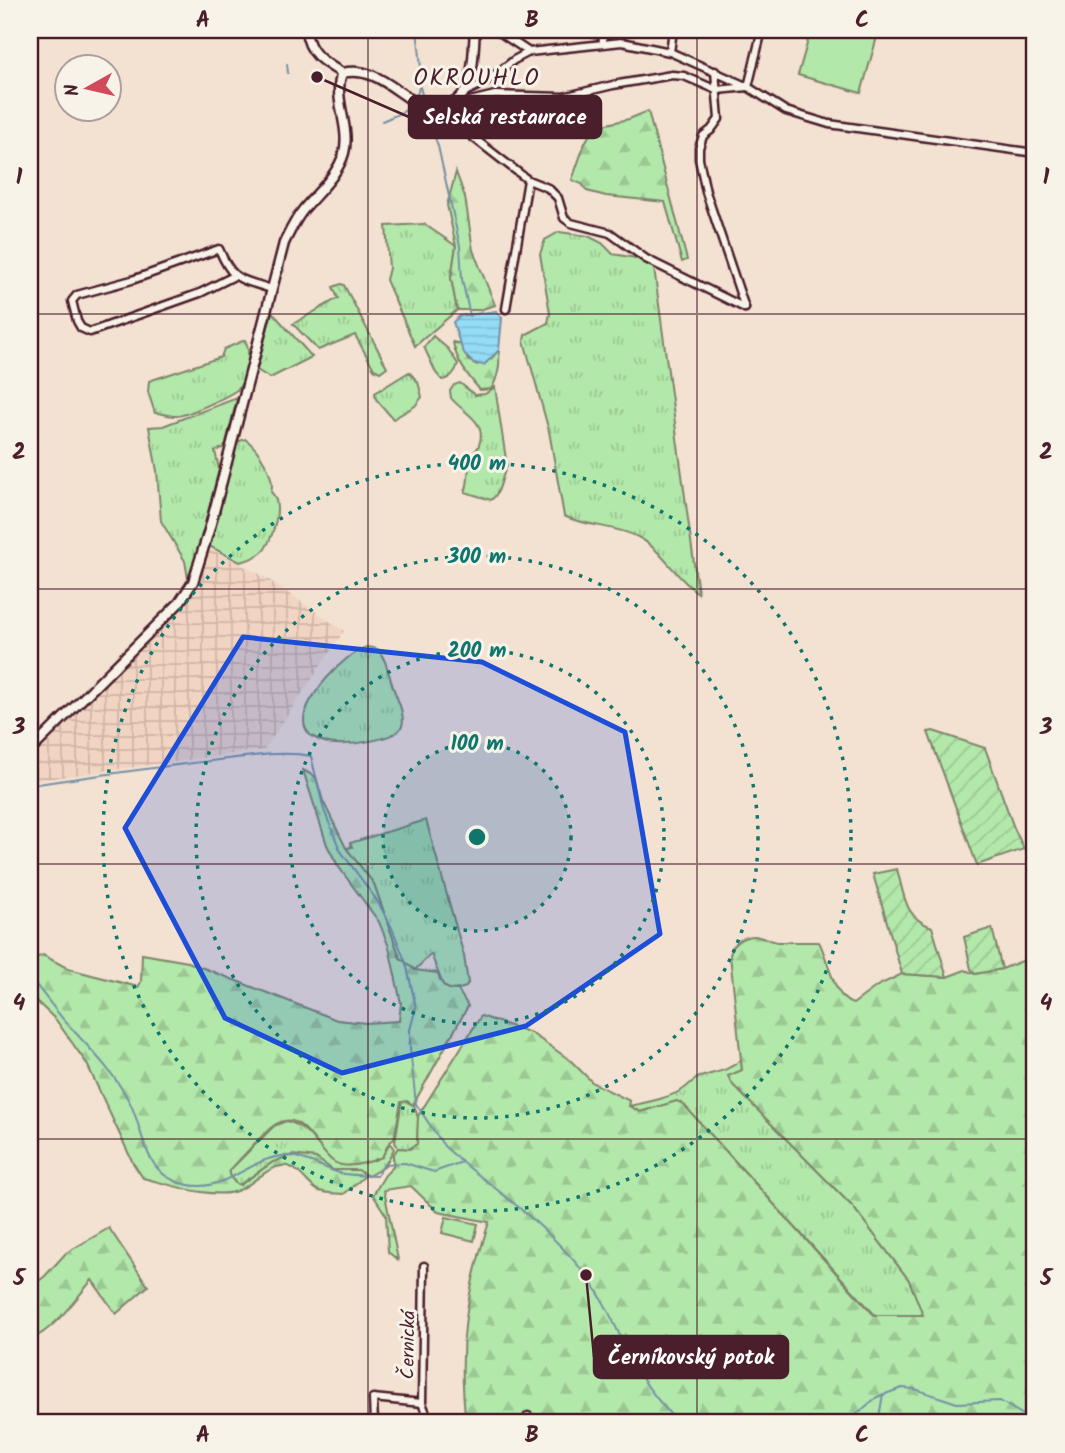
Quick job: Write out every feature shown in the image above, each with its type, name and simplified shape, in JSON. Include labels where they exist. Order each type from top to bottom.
[{"type":"street","points":[[306,30],[309,47],[322,62],[342,73],[354,70],[368,72],[427,108],[444,107],[495,95],[563,97],[672,75],[684,76],[717,90],[748,87]]},
{"type":"street","points":[[454,105],[465,92],[471,76],[475,30]]},
{"type":"street","points":[[496,30],[529,52]]},
{"type":"street","points":[[602,30],[603,42]]},
{"type":"street","points":[[670,52],[673,30]]},
{"type":"street","points":[[748,87],[762,30]]},
{"type":"street","points":[[465,92],[486,82],[529,52],[622,42],[670,52],[748,87],[786,111],[829,124],[1035,153]]},
{"type":"street","points":[[444,107],[461,128],[528,180],[548,188],[558,198],[564,218],[571,223],[610,233],[646,259],[745,308],[706,192],[699,159],[703,136],[719,119],[715,71]]},
{"type":"street","points":[[30,751],[179,603],[193,582],[210,527],[284,243],[292,225],[329,178],[344,153],[339,81],[342,73]]},
{"type":"street","points":[[506,309],[528,180]]},
{"type":"street","points":[[234,276],[200,293],[90,332],[81,328],[73,308],[72,301],[77,295],[132,280],[219,249],[227,269],[234,276],[271,289]]},
{"type":"street","name":"Černická","points":[[424,1266],[422,1403],[430,1423]]},
{"type":"street","points":[[374,1423],[373,1398],[422,1403]]},
{"type":"highlighted area","points":[[243,637],[482,662],[625,732],[660,934],[526,1026],[342,1073],[225,1018],[125,828]]},
{"type":"shaded area","points":[[207,547],[263,576],[344,631],[264,750],[30,781],[30,760],[143,647],[183,602],[199,576]]},
{"type":"green space","points":[[811,30],[879,30],[861,93],[798,75]]},
{"type":"green space","points":[[648,111],[687,260],[682,262],[665,202],[606,196],[587,191],[582,184],[572,180],[585,143],[594,127],[629,119]]},
{"type":"green space","points":[[456,172],[465,197],[473,250],[495,305],[479,310],[457,310],[451,278],[456,246],[447,205]]},
{"type":"green space","points":[[424,224],[456,246],[451,278],[457,310],[415,346],[386,280],[389,268],[386,226]]},
{"type":"green space","points":[[559,232],[588,236],[602,243],[613,254],[636,258],[654,268],[698,593],[682,580],[655,549],[638,537],[564,516],[549,431],[524,341],[525,335],[548,323],[550,313],[540,254],[545,240]]},
{"type":"green space","points":[[344,285],[387,367],[380,372],[374,369],[355,335],[318,350],[293,324],[338,298],[333,287]]},
{"type":"green space","points":[[272,312],[312,357],[270,378],[257,370]]},
{"type":"green space","points":[[433,336],[448,349],[458,364],[452,375],[442,380],[424,347]]},
{"type":"green space","points":[[245,340],[247,366],[237,390],[207,406],[182,415],[155,413],[148,392],[149,381],[221,357],[224,349]]},
{"type":"green space","points":[[453,342],[461,344],[468,360],[477,365],[491,359],[499,350],[496,380],[491,389],[480,390],[467,374]]},
{"type":"green space","points":[[409,372],[418,382],[422,397],[415,406],[393,419],[376,399],[375,393]]},
{"type":"green space","points":[[460,383],[475,395],[485,394],[495,387],[507,466],[499,489],[491,500],[465,492],[470,459],[481,437],[473,418],[451,398],[450,391],[454,385]]},
{"type":"green space","points":[[237,398],[225,447],[215,451],[219,469],[193,570],[188,578],[185,561],[161,521],[157,471],[149,427],[163,426]]},
{"type":"green space","points":[[245,439],[260,456],[268,471],[277,512],[265,549],[257,556],[240,562],[209,546],[235,446],[237,442]]},
{"type":"green space","points":[[367,647],[377,649],[385,661],[401,710],[402,726],[392,735],[352,744],[329,743],[311,736],[304,721],[310,701],[338,667]]},
{"type":"green space","points":[[933,731],[985,748],[1024,849],[977,865],[928,732]]},
{"type":"green space","points":[[303,770],[316,777],[323,801],[346,848],[374,884],[400,958],[415,970],[438,973],[445,986],[458,990],[468,1006],[413,1105],[407,1101],[401,1102],[394,1139],[382,1157],[358,1164],[339,1164],[328,1157],[302,1126],[286,1121],[276,1124],[265,1133],[230,1170],[229,1175],[240,1185],[273,1162],[292,1155],[316,1158],[333,1170],[358,1170],[366,1175],[344,1194],[317,1190],[297,1171],[287,1166],[271,1169],[239,1190],[218,1194],[143,1178],[133,1163],[87,1064],[56,1020],[30,995],[30,960],[43,955],[69,969],[138,987],[141,982],[142,954],[188,962],[337,1020],[366,1023],[399,1021],[401,1003],[389,947],[379,922],[338,866],[327,845]]},
{"type":"green space","points":[[426,820],[464,956],[468,983],[466,987],[457,990],[443,985],[431,954],[415,970],[400,958],[374,884],[346,848],[352,847],[350,843]]},
{"type":"green space","points":[[897,869],[910,911],[916,918],[932,927],[947,977],[902,974],[873,874]]},
{"type":"green space","points":[[992,928],[1002,969],[975,974],[971,969],[964,937]]},
{"type":"green space","points":[[755,936],[777,942],[819,942],[836,987],[846,1001],[853,1004],[877,986],[902,974],[947,977],[965,970],[975,974],[1002,969],[1035,956],[1035,1423],[466,1423],[463,1345],[474,1273],[489,1222],[438,1212],[411,1186],[384,1190],[398,1260],[388,1252],[386,1215],[373,1195],[393,1167],[393,1155],[398,1148],[409,1149],[417,1144],[418,1116],[481,1016],[531,1033],[570,1060],[593,1083],[630,1101],[629,1106],[640,1112],[677,1101],[684,1105],[874,1315],[923,1315],[909,1280],[853,1207],[733,1085],[728,1076],[742,1070],[730,955],[733,946],[739,941]]},
{"type":"green space","points":[[741,1060],[742,1070],[733,1085],[853,1207],[909,1280],[924,1315],[875,1315],[684,1105],[677,1101],[640,1112],[629,1106],[670,1096],[698,1078],[727,1069]]},
{"type":"green space","points":[[402,1100],[414,1105],[418,1118],[417,1144],[409,1149],[398,1148],[395,1142]]},
{"type":"green space","points":[[286,1121],[297,1125],[326,1154],[343,1163],[358,1164],[375,1159],[385,1152],[390,1143],[394,1149],[384,1167],[368,1176],[273,1162],[239,1185],[235,1183],[229,1175],[230,1170],[274,1126]]},
{"type":"green space","points":[[446,1217],[478,1224],[474,1241],[442,1233]]},
{"type":"green space","points":[[109,1228],[148,1286],[116,1314],[92,1280],[56,1322],[30,1340],[30,1288],[66,1253]]},
{"type":"water","points":[[496,311],[502,318],[499,350],[484,365],[477,364],[462,350],[453,322],[460,316]]},
{"type":"waterway","points":[[416,97],[421,72],[417,30]]},
{"type":"waterway","points":[[287,64],[288,73]]},
{"type":"waterway","points":[[420,87],[424,102]]},
{"type":"waterway","points":[[382,121],[403,112],[411,104]]},
{"type":"waterway","points":[[425,110],[438,146],[460,246],[462,279],[470,316]]},
{"type":"waterway","points":[[278,282],[284,270]]},
{"type":"waterway","points":[[30,785],[265,755],[311,756],[324,810],[340,850],[378,902],[406,963],[416,1007],[410,1030],[416,1104],[444,1146],[462,1162]]},
{"type":"waterway","points":[[30,977],[116,1080],[130,1103],[155,1166],[173,1180],[206,1186],[235,1176],[261,1162],[289,1156],[340,1173],[377,1176],[384,1164],[405,1163],[434,1172],[462,1162],[527,1214],[572,1258],[600,1296],[640,1375],[678,1423]]},
{"type":"waterway","points":[[846,1423],[877,1397],[902,1388],[915,1389],[957,1403],[1000,1401],[1035,1422]]},
{"type":"waterway","points":[[878,1423],[883,1394]]},
{"type":"place","name":"Selská restaurace","points":[[317,77]]},
{"type":"place","name":"Černíkovský potok","points":[[586,1275]]},
{"type":"district","name":"OKROUHLO","points":[[477,77]]}]
